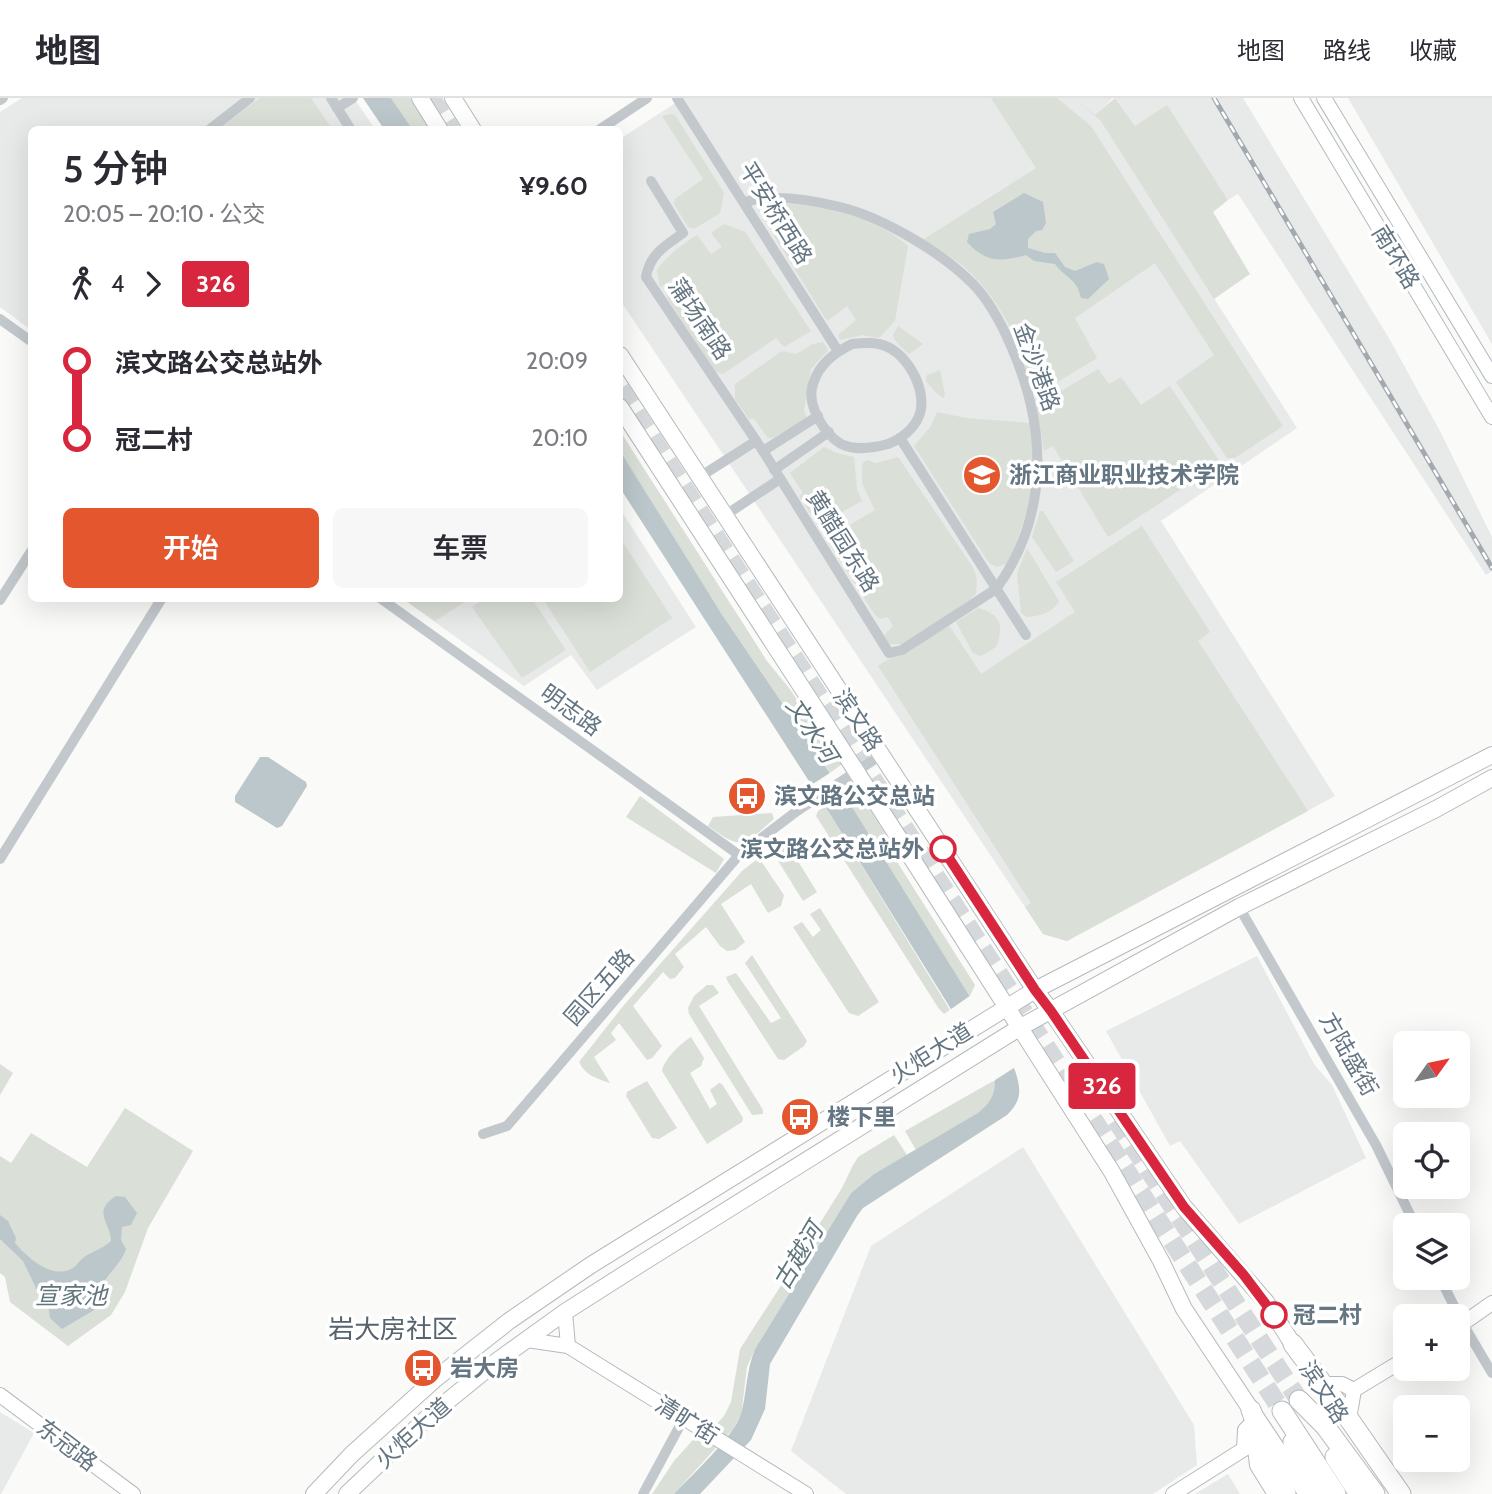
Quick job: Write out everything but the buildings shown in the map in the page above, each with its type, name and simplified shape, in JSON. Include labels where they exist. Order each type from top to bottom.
[{"type":"highway","points":[[1293,1344],[1401,1494]]},
{"type":"highway","points":[[1359,1494],[1299,1400],[1325,1426],[1376,1494]]},
{"type":"highway","points":[[1319,1494],[1301,1466],[1282,1411],[1336,1494]]},
{"type":"highway","points":[[1252,1416],[1286,1494]]},
{"type":"main road","points":[[420,98],[438,126]]},
{"type":"main road","points":[[453,98],[470,126]]},
{"type":"main road","name":"南环路","points":[[1301,98],[1492,417]]},
{"type":"main road","name":"南环路","points":[[1324,98],[1492,376]]},
{"type":"main road","name":"滨文路","points":[[623,360],[1035,990],[1184,1207],[1258,1293],[1390,1494]]},
{"type":"main road","name":"滨文路","points":[[623,412],[851,775],[1007,1007],[1112,1172],[1184,1309],[1252,1416],[1307,1494]]},
{"type":"main road","name":"火炬大道","points":[[314,1494],[411,1399],[471,1350],[509,1321],[629,1241],[1035,990],[1492,755]]},
{"type":"main road","name":"火炬大道","points":[[347,1494],[428,1417],[565,1312],[1003,1037],[1239,907],[1436,809],[1492,778]]},
{"type":"main road","points":[[629,1241],[642,1252],[642,1264]]},
{"type":"main road","points":[[1470,1319],[1492,1304]]},
{"type":"main road","points":[[565,1312],[568,1346]]},
{"type":"main road","name":"清旷街","points":[[527,1340],[568,1346],[806,1494]]},
{"type":"main road","points":[[1349,1419],[1354,1390],[1393,1366]]},
{"type":"main road","points":[[1324,1384],[1342,1384],[1354,1390]]},
{"type":"main road","name":"东冠路","points":[[0,1395],[133,1494]]},
{"type":"main road","points":[[1252,1416],[1251,1455],[1276,1494]]},
{"type":"main road","points":[[1173,1494],[1251,1455]]},
{"type":"street","points":[[214,126],[250,98]]},
{"type":"street","points":[[604,126],[647,98]]},
{"type":"street","name":"平安桥西路","points":[[677,98],[838,351]]},
{"type":"street","points":[[348,126],[334,103],[350,100]]},
{"type":"street","name":"蒲场南路","points":[[651,181],[683,233],[648,262],[646,277],[759,446]]},
{"type":"street","name":"金沙港路","points":[[745,202],[757,199],[820,202],[859,212],[901,231],[974,285],[1001,324],[1019,363],[1037,426],[1038,453],[1035,499],[1028,527],[1007,574],[996,589]]},
{"type":"street","points":[[0,319],[28,339]]},
{"type":"street","points":[[852,344],[881,344],[895,352],[905,362],[917,382],[921,403],[920,416],[900,438],[883,445],[856,448],[841,443],[818,416],[811,387],[832,355],[852,344]]},
{"type":"street","points":[[698,478],[818,416]]},
{"type":"street","points":[[724,516],[829,432]]},
{"type":"street","points":[[900,438],[1026,635]]},
{"type":"street","name":"黄醋园东路","points":[[759,446],[889,653],[902,650],[996,589]]},
{"type":"street","points":[[0,600],[28,556]]},
{"type":"street","points":[[0,859],[160,602]]},
{"type":"street","name":"明志路","points":[[386,602],[739,855]]},
{"type":"street","name":"园区五路","points":[[484,1134],[506,1126],[739,855],[881,755]]},
{"type":"street","name":"方陆盛街","points":[[1239,907],[1371,1134],[1409,1213]]},
{"type":"street","points":[[1470,1341],[1492,1373]]},
{"type":"street","points":[[643,1494],[684,1418]]},
{"type":"shaded area","points":[[22,98],[354,98],[373,126],[28,126],[28,328],[0,307],[0,112]]},
{"type":"shaded area","points":[[260,98],[311,98],[330,126],[222,126]]},
{"type":"shaded area","points":[[391,98],[410,98],[428,126],[409,126]]},
{"type":"shaded area","name":"浙江商业职业技术学院","points":[[683,98],[1113,98],[1095,116],[1297,428],[1161,521],[1335,796],[1067,941],[1043,934],[623,304],[623,137]]},
{"type":"shaded area","points":[[991,98],[1057,98],[1091,126],[1283,426],[1235,458],[1227,458],[1176,382],[1214,355],[1155,263],[1075,318],[1097,358],[1046,389],[1037,393],[1030,388],[1022,354],[1015,338],[987,291],[958,262],[921,241],[1036,168]]},
{"type":"shaded area","points":[[1073,98],[1095,115],[1115,98],[1135,126],[1167,105],[1228,200],[1213,212],[1250,274],[1214,299],[1100,120]]},
{"type":"shaded area","points":[[1115,98],[1243,98],[1390,340],[1440,431],[1492,537],[1492,571],[1486,575],[1238,194],[1228,200],[1167,106],[1135,126]]},
{"type":"shaded area","points":[[1348,98],[1492,98],[1492,344]]},
{"type":"shaded area","points":[[675,115],[724,193],[720,213],[694,229],[688,227],[674,204],[675,199],[703,179],[662,116]]},
{"type":"shaded area","points":[[785,204],[816,207],[850,215],[882,228],[908,246],[895,321],[879,338],[862,335],[840,340],[838,335],[856,320],[847,306],[827,321],[771,231],[768,214]]},
{"type":"shaded area","points":[[724,224],[745,232],[811,331],[784,347],[776,338],[723,374],[715,371],[667,298],[668,292],[675,285],[672,280],[660,287],[657,270],[675,251],[697,235],[711,254],[722,247],[711,233]]},
{"type":"shaded area","points":[[898,326],[923,344],[909,354],[893,335]]},
{"type":"shaded area","points":[[823,342],[828,350],[811,369],[804,410],[807,419],[773,438],[768,438],[754,419],[749,419],[735,399],[735,384],[782,351],[796,354],[813,344]]},
{"type":"shaded area","points":[[1098,369],[1109,384],[1121,377],[1141,405],[1170,386],[1218,459],[1218,465],[1108,537],[1053,446],[1044,451],[1036,406]]},
{"type":"shaded area","points":[[940,370],[945,395],[943,398],[926,381],[927,375]]},
{"type":"shaded area","points":[[937,412],[966,418],[1031,423],[1034,449],[1032,497],[1011,557],[1006,564],[997,567],[989,563],[914,446],[931,426]]},
{"type":"shaded area","points":[[623,436],[767,661],[842,764],[830,773],[721,613],[623,460]]},
{"type":"shaded area","points":[[824,447],[854,457],[857,489],[862,501],[818,525],[799,496],[803,493],[790,473]]},
{"type":"shaded area","points":[[898,457],[972,566],[977,586],[976,594],[968,601],[906,644],[889,644],[884,635],[893,626],[888,617],[880,619],[875,615],[829,543],[833,535],[875,510],[862,483],[862,464],[867,460],[876,463]]},
{"type":"shaded area","points":[[1040,511],[1043,511],[1074,561],[1056,572],[1032,537]]},
{"type":"shaded area","points":[[623,514],[696,627],[597,690],[571,655],[524,686],[407,602],[623,602]]},
{"type":"shaded area","points":[[1142,526],[1210,632],[1198,641],[1308,811],[1067,941],[1043,934],[1025,907],[1031,903],[878,666],[947,622],[981,674],[1075,612],[1056,582]]},
{"type":"shaded area","points":[[623,543],[672,618],[590,672],[545,602],[623,602]]},
{"type":"shaded area","points":[[1027,548],[1059,601],[1041,615],[1027,617],[1021,613],[1017,574]]},
{"type":"shaded area","points":[[407,602],[464,602],[435,621]]},
{"type":"shaded area","points":[[480,602],[534,602],[566,650],[522,678],[472,607]]},
{"type":"shaded area","points":[[978,608],[996,617],[1000,627],[996,647],[981,656],[973,653],[956,622]]},
{"type":"shaded area","points":[[856,788],[884,832],[899,865],[975,985],[969,998],[844,794]]},
{"type":"shaded area","points":[[640,796],[724,859],[716,873],[626,817]]},
{"type":"shaded area","points":[[825,806],[950,1010],[944,1014],[816,816]]},
{"type":"shaded area","points":[[772,813],[774,819],[742,842],[729,839],[708,826],[713,817]]},
{"type":"shaded area","points":[[785,840],[817,892],[803,901],[772,851]]},
{"type":"shaded area","points":[[759,858],[784,895],[781,906],[768,913],[751,884],[721,904],[745,942],[735,950],[727,951],[706,927],[675,954],[684,967],[675,978],[670,979],[663,972],[633,1006],[662,1046],[647,1060],[619,1023],[611,1033],[616,1040],[594,1057],[610,1083],[588,1073],[579,1062],[624,1005],[743,870]]},
{"type":"shaded area","points":[[820,908],[879,1002],[858,1016],[849,1013],[793,927],[802,922],[813,937],[821,930],[810,914]]},
{"type":"shaded area","points":[[752,955],[807,1041],[784,1060],[778,1059],[726,977],[736,973],[771,1023],[781,1018],[745,963]]},
{"type":"shaded area","points":[[1257,956],[1314,1064],[1332,1085],[1366,1158],[1239,1224],[1180,1141],[1170,1146],[1106,1031]]},
{"type":"shaded area","points":[[707,985],[713,985],[719,993],[699,1006],[763,1114],[752,1115],[689,1014],[688,1008],[694,996]]},
{"type":"shaded area","points":[[691,1037],[704,1058],[701,1066],[690,1073],[710,1109],[717,1104],[710,1090],[719,1083],[743,1118],[742,1122],[707,1144],[662,1071],[666,1061]]},
{"type":"shaded area","points":[[0,1064],[13,1073],[0,1095]]},
{"type":"shaded area","points":[[995,1080],[993,1097],[985,1108],[916,1150],[905,1131]]},
{"type":"shaded area","points":[[647,1081],[677,1128],[659,1139],[652,1138],[626,1096],[627,1092]]},
{"type":"shaded area","points":[[125,1108],[193,1151],[148,1228],[125,1292],[111,1315],[68,1346],[10,1302],[5,1277],[0,1273],[0,1156],[11,1163],[31,1133],[87,1167]]},
{"type":"shaded area","points":[[894,1135],[907,1155],[874,1174],[851,1193],[809,1261],[802,1252],[858,1157]]},
{"type":"shaded area","points":[[1023,1147],[1194,1425],[1197,1465],[1153,1494],[846,1494],[791,1451],[871,1246]]},
{"type":"shaded area","points":[[796,1267],[803,1271],[755,1349],[747,1367],[741,1416],[733,1429],[674,1494],[652,1494],[674,1461],[692,1441],[713,1428],[724,1416],[731,1402],[740,1349],[791,1270]]},
{"type":"shaded area","points":[[0,1412],[34,1433],[1,1494],[0,1494]]},
{"type":"shaded area","points":[[1228,1474],[1240,1494],[1195,1494]]},
{"type":"water","points":[[363,98],[391,98],[410,126],[382,126]]},
{"type":"water","points":[[1024,193],[1043,202],[1046,223],[1042,230],[1036,231],[1028,239],[1028,248],[1055,253],[1065,267],[1075,271],[1097,262],[1104,264],[1109,279],[1088,299],[1081,298],[1074,282],[1055,264],[1034,261],[1026,255],[994,259],[981,254],[967,242],[969,234],[990,229],[996,224],[993,212]]},
{"type":"water","points":[[623,456],[721,613],[844,794],[1014,1068],[1019,1087],[1016,1104],[1007,1115],[863,1208],[770,1364],[765,1409],[751,1440],[700,1494],[674,1494],[731,1433],[741,1414],[755,1349],[851,1193],[874,1174],[978,1113],[991,1099],[994,1090],[995,1080],[825,806],[623,493]]},
{"type":"water","points":[[260,757],[268,757],[306,782],[307,786],[282,826],[277,828],[235,802],[235,796]]},
{"type":"water","name":"宣家池","points":[[116,1196],[125,1197],[137,1213],[131,1225],[122,1227],[121,1240],[126,1249],[101,1288],[100,1304],[96,1309],[62,1329],[50,1318],[48,1304],[38,1292],[23,1261],[0,1239],[0,1215],[8,1221],[16,1238],[15,1243],[26,1254],[48,1269],[63,1271],[73,1268],[83,1258],[111,1241],[103,1212]]},
{"type":"pier","points":[[833,771],[847,792],[822,808],[808,787]]},
{"type":"pier","points":[[971,995],[1017,1066],[992,1082],[947,1012]]},
{"type":"tunnel","points":[[431,98],[448,126]]},
{"type":"tunnel","points":[[623,394],[1282,1411]]},
{"type":"tunnel","points":[[1116,1120],[1299,1400]]},
{"type":"railway","points":[[1214,98],[1492,568]]},
{"type":"bus line","name":"326","points":[[943,849],[1035,990],[1184,1207],[1243,1274],[1274,1315]]},
{"type":"place","name":"浙江商业职业技术学院","points":[[982,475]]},
{"type":"place","name":"滨文路公交总站","points":[[747,796]]},
{"type":"place","name":"滨文路公交总站外","points":[[943,849]]},
{"type":"place","name":"楼下里","points":[[800,1117]]},
{"type":"place","name":"冠二村","points":[[1274,1315]]},
{"type":"place","name":"岩大房","points":[[423,1368]]},
{"type":"district","name":"岩大房社区","points":[[393,1329]]},
{"type":"water label","name":"文水河","points":[[812,730]]},
{"type":"water label","name":"古越河","points":[[798,1256]]}]
